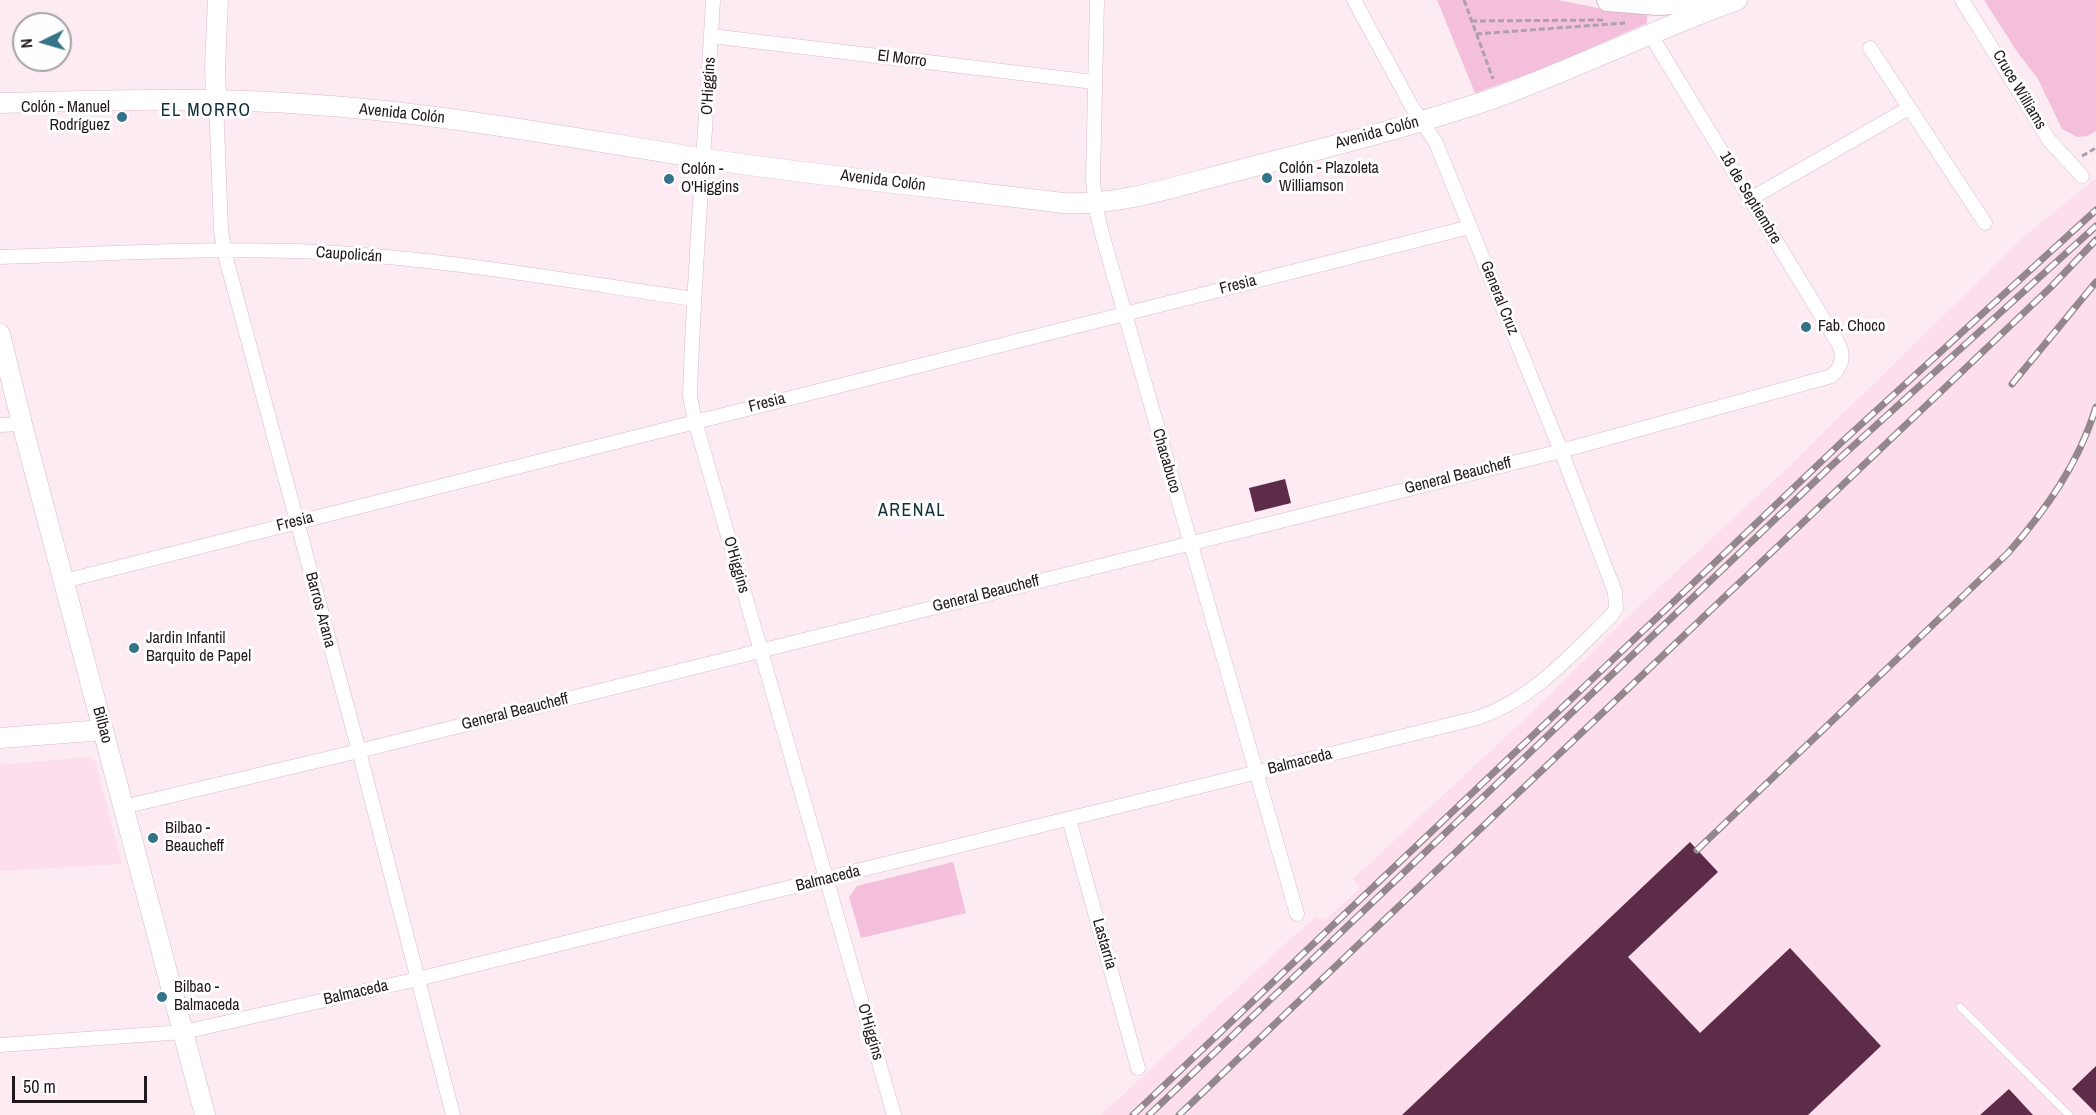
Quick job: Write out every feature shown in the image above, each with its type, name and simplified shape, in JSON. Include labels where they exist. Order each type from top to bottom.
[{"type":"main road","points":[[216,101],[214,66],[218,0]]},
{"type":"main road","points":[[1608,0],[1659,4],[1712,0]]},
{"type":"main road","name":"Avenida Colón","points":[[0,103],[109,100],[216,101],[315,105],[398,112],[482,123],[703,159],[1063,203],[1095,204],[1138,195],[1422,121],[1520,88],[1737,0]]},
{"type":"main road","name":"Bilbao","points":[[0,334],[205,1115]]},
{"type":"main road","points":[[0,738],[103,730]]},
{"type":"street","name":"O'Higgins","points":[[713,0],[690,396],[695,421],[894,1115]]},
{"type":"street","name":"Chacabuco","points":[[1097,0],[1093,179],[1095,204],[1189,543],[1297,914]]},
{"type":"street","name":"General Cruz","points":[[1354,0],[1407,98],[1436,143],[1561,451],[1615,592],[1616,609]]},
{"type":"street","name":"Cruce Williams","points":[[1962,0],[2049,140],[2082,176]]},
{"type":"street","name":"18 de Septiembre","points":[[1650,34],[1838,343],[1842,357],[1841,364]]},
{"type":"street","name":"El Morro","points":[[711,36],[1094,82]]},
{"type":"street","points":[[1869,48],[1985,223]]},
{"type":"street","name":"Barros Arana","points":[[216,101],[221,230],[224,251],[359,751],[453,1115]]},
{"type":"street","points":[[1750,199],[1909,108]]},
{"type":"street","name":"Fresia","points":[[63,581],[1470,227]]},
{"type":"street","name":"Caupolicán","points":[[0,257],[224,251],[320,252],[443,262],[694,299]]},
{"type":"street","name":"General Beaucheff","points":[[123,807],[359,751],[1561,451],[1825,379],[1838,371],[1841,364]]},
{"type":"street","points":[[0,425],[22,424]]},
{"type":"street","name":"Balmaceda","points":[[0,1045],[184,1032],[418,979],[1490,714],[1545,680],[1616,609]]},
{"type":"street","name":"Lastarria","points":[[1069,819],[1138,1068]]},
{"type":"lane","points":[[1960,1007],[2069,1115]]},
{"type":"path","points":[[1464,0],[1493,80]]},
{"type":"path","points":[[1472,21],[1628,21],[1612,25],[1476,34]]},
{"type":"shaded area","points":[[1437,0],[1558,0],[1608,10],[1647,14],[1647,23],[1548,67],[1475,93]]},
{"type":"shaded area","points":[[1984,0],[2096,0],[2096,131],[2087,136],[2077,137],[2062,129],[2038,79],[2018,53]]},
{"type":"shaded area","points":[[2096,178],[2096,1115],[1101,1115],[1287,942],[1316,917],[1325,920],[1360,888],[1353,879],[1529,715],[1635,610],[1782,473],[2027,234]]},
{"type":"shaded area","points":[[88,757],[95,761],[122,864],[0,871],[0,765]]},
{"type":"shaded area","points":[[953,862],[966,913],[861,938],[849,897],[857,886]]},
{"type":"building","points":[[1285,479],[1291,503],[1255,512],[1249,488]]},
{"type":"building","points":[[1690,842],[1718,872],[1628,957],[1700,1033],[1790,948],[1881,1046],[1808,1115],[1402,1115]]},
{"type":"building","points":[[2096,1066],[2096,1113],[2072,1089]]},
{"type":"building","points":[[2009,1089],[2033,1115],[1980,1115]]},
{"type":"railway","points":[[1133,1115],[1844,440],[2096,210]]},
{"type":"railway","points":[[1149,1115],[1830,467],[2096,226]]},
{"type":"railway","points":[[1179,1115],[2051,287],[2096,240]]},
{"type":"railway","points":[[2012,384],[2096,282]]},
{"type":"railway","points":[[1697,850],[2008,553],[2060,485],[2089,428],[2096,407]]},
{"type":"place","name":"Colón - Manuel Rodríguez","points":[[122,117]]},
{"type":"place","name":"Colón - Plazoleta Williamson","points":[[1267,178]]},
{"type":"place","name":"Colón - O'Higgins","points":[[669,179]]},
{"type":"place","name":"Fab. Choco","points":[[1806,327]]},
{"type":"place","name":"Jardin Infantil Barquito de Papel","points":[[134,648]]},
{"type":"place","name":"Bilbao - Beaucheff","points":[[153,838]]},
{"type":"place","name":"Bilbao - Balmaceda","points":[[162,997]]},
{"type":"district","name":"EL MORRO","points":[[206,111]]},
{"type":"district","name":"ARENAL","points":[[912,511]]}]
